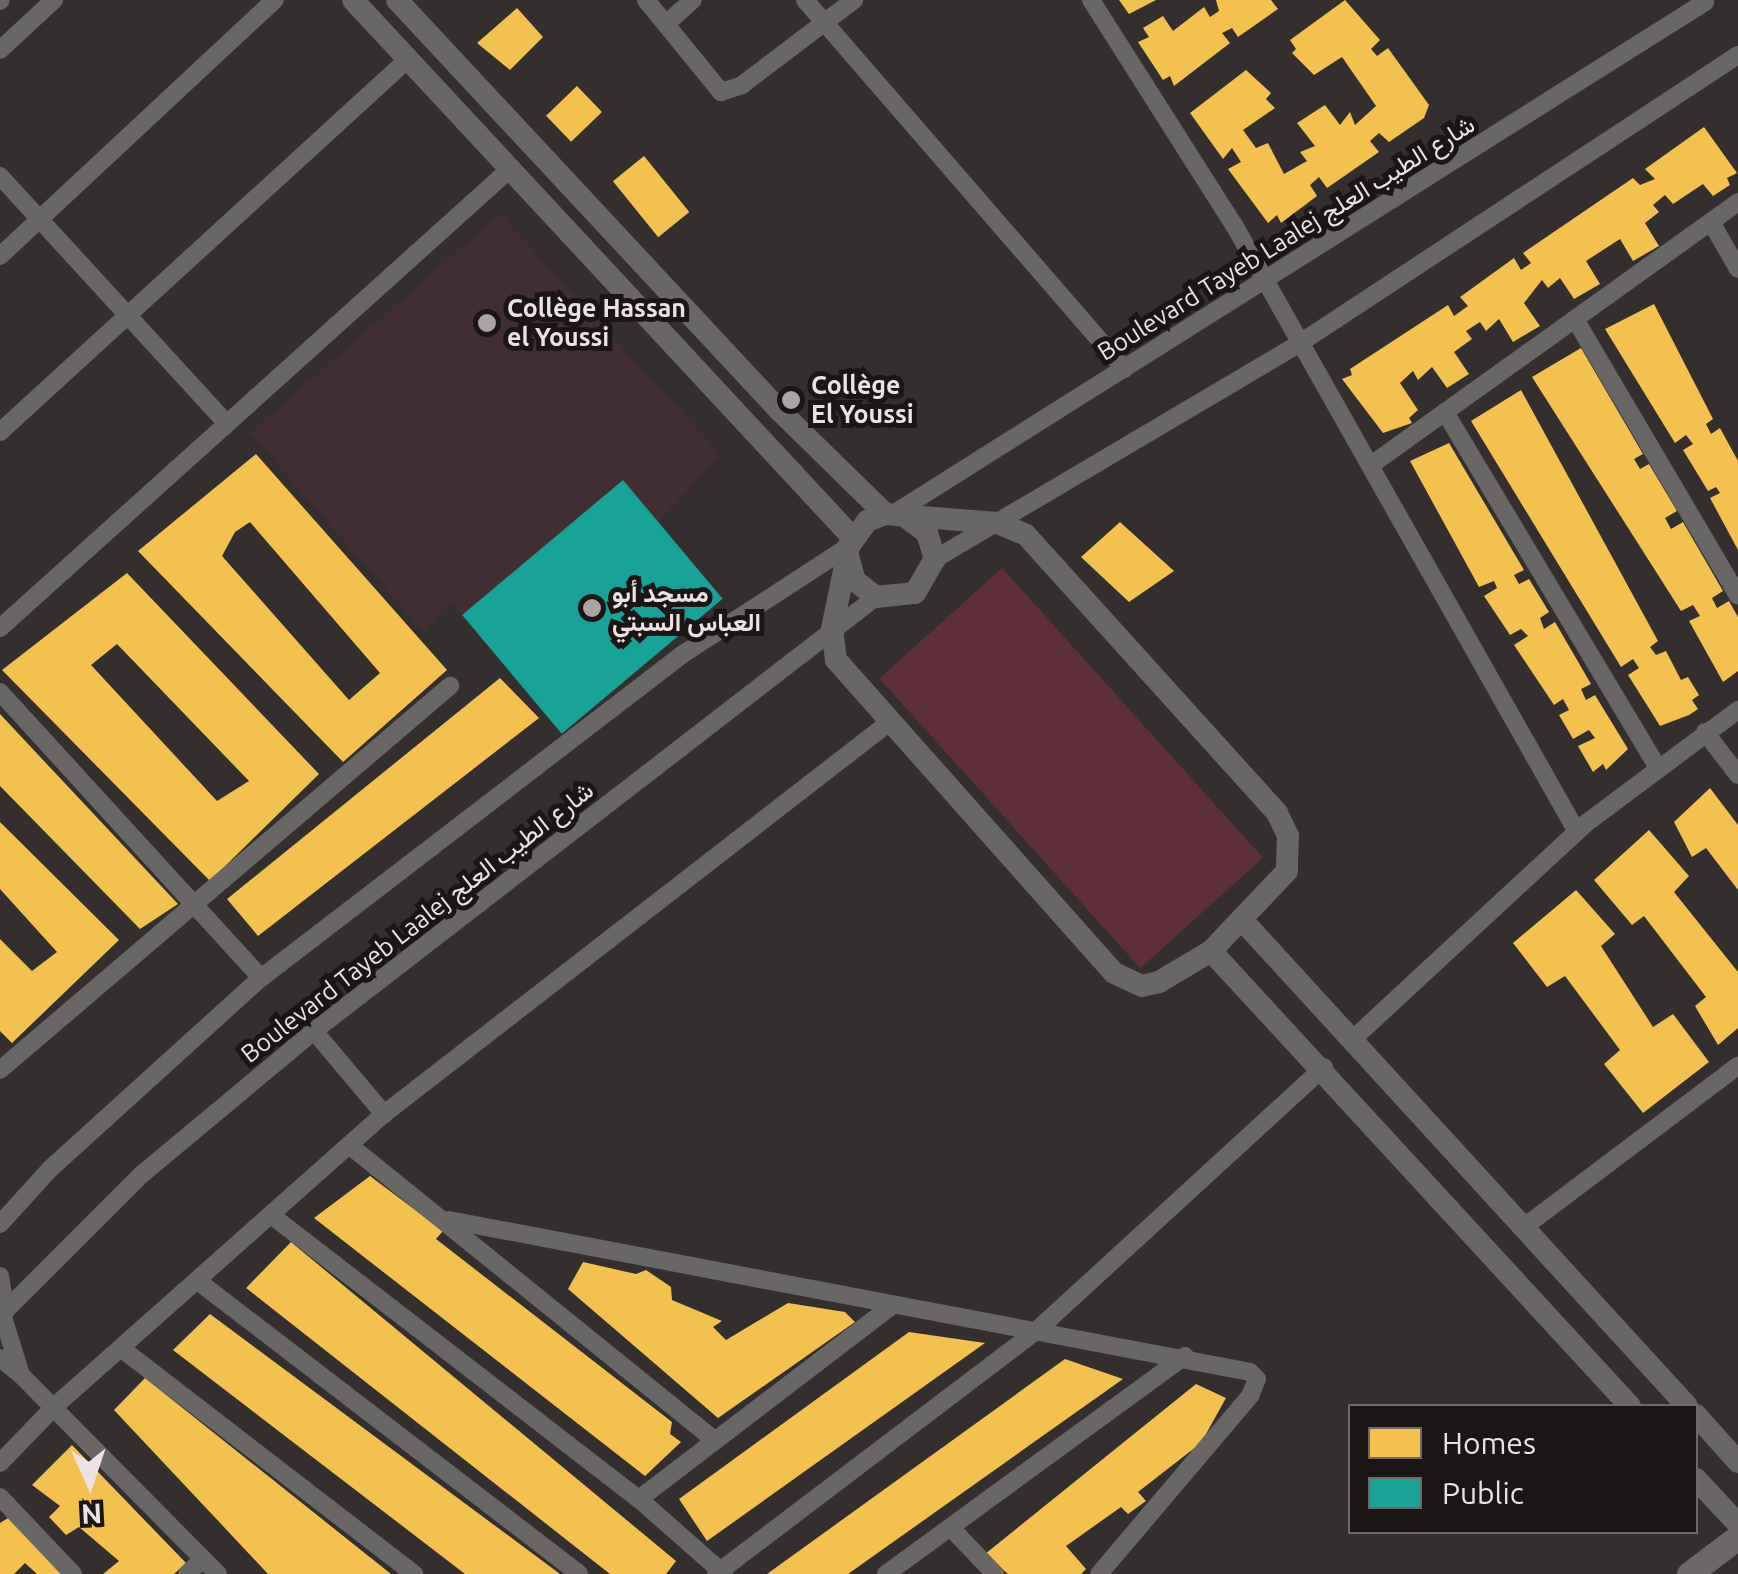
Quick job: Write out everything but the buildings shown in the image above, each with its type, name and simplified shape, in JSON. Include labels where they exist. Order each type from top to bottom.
[{"type":"main road","points":[[1689,1574],[1738,1537]]},
{"type":"street","points":[[0,50],[54,0]]},
{"type":"street","points":[[0,256],[275,0]]},
{"type":"street","points":[[353,0],[511,168],[850,546],[855,581],[876,598],[915,593],[934,559],[1300,343],[1738,54]]},
{"type":"street","points":[[396,0],[780,411],[895,515],[927,533],[934,559]]},
{"type":"street","points":[[646,0],[721,92],[742,85],[854,0]]},
{"type":"street","points":[[666,24],[694,0]]},
{"type":"street","points":[[805,0],[1125,369]]},
{"type":"street","points":[[1091,0],[1265,282],[1577,832]]},
{"type":"street","name":"Boulevard Tayeb Laalej شارع الطيب العلج","points":[[895,515],[1706,2]]},
{"type":"street","points":[[0,432],[408,59]]},
{"type":"street","points":[[0,628],[511,168]]},
{"type":"street","points":[[0,176],[226,423]]},
{"type":"street","points":[[1371,465],[1738,202]]},
{"type":"street","points":[[1711,222],[1738,269]]},
{"type":"street","points":[[1574,319],[1738,596]]},
{"type":"street","points":[[1445,412],[1658,768]]},
{"type":"street","points":[[895,515],[998,523],[1026,535],[1076,586],[1277,813],[1288,836],[1286,870],[1244,922],[1211,951],[1159,982],[1126,982],[887,724],[836,660],[832,629],[850,546],[895,515]]},
{"type":"street","name":"Boulevard Tayeb Laalej شارع الطيب العلج","points":[[0,1224],[50,1169],[261,978],[683,654],[850,546]]},
{"type":"street","name":"Boulevard Tayeb Laalej شارع الطيب العلج","points":[[4,1318],[141,1175],[314,1031],[876,598]]},
{"type":"street","points":[[0,1070],[189,904],[450,686]]},
{"type":"street","points":[[0,692],[189,904],[261,978]]},
{"type":"street","points":[[1353,1039],[1577,832],[1738,710]]},
{"type":"street","points":[[0,1463],[54,1406],[200,1282],[384,1114],[887,724]]},
{"type":"street","points":[[1705,732],[1738,776]]},
{"type":"street","points":[[1244,922],[1686,1404]]},
{"type":"street","points":[[1211,951],[1324,1068],[1628,1404]]},
{"type":"street","points":[[314,1031],[384,1114]]},
{"type":"street","points":[[1524,1227],[1738,1066]]},
{"type":"street","points":[[272,1216],[639,1499],[720,1573],[1035,1332],[1324,1068]]},
{"type":"street","points":[[349,1145],[450,1220],[713,1439]]},
{"type":"street","points":[[450,1220],[890,1306],[1184,1356],[1250,1372],[1255,1387],[1099,1574]]},
{"type":"street","points":[[0,1276],[4,1318],[22,1375]]},
{"type":"street","points":[[200,1282],[579,1574]]},
{"type":"street","points":[[639,1499],[890,1306]]},
{"type":"street","points":[[122,1349],[414,1574]]},
{"type":"street","points":[[886,1574],[1184,1356]]},
{"type":"street","points":[[0,1358],[54,1406],[218,1574]]},
{"type":"street","points":[[1698,1418],[1738,1462]]},
{"type":"street","points":[[1698,1481],[1738,1524]]},
{"type":"street","points":[[0,1497],[73,1574]]},
{"type":"street","points":[[951,1528],[995,1574]]},
{"type":"street","points":[[187,1574],[203,1560]]},
{"type":"shaded area","name":"Collège Hassan el Youssi","points":[[500,214],[722,456],[658,521],[623,480],[463,616],[450,603],[423,631],[250,433]]},
{"type":"shaded area","points":[[1002,568],[1263,858],[1140,968],[879,678]]},
{"type":"place","name":"Collège Hassan el Youssi","points":[[487,323]]},
{"type":"place","name":"Collège El Youssi","points":[[791,400]]},
{"type":"place","name":"مسجد أبو العباس السبتي","points":[[592,608]]}]
